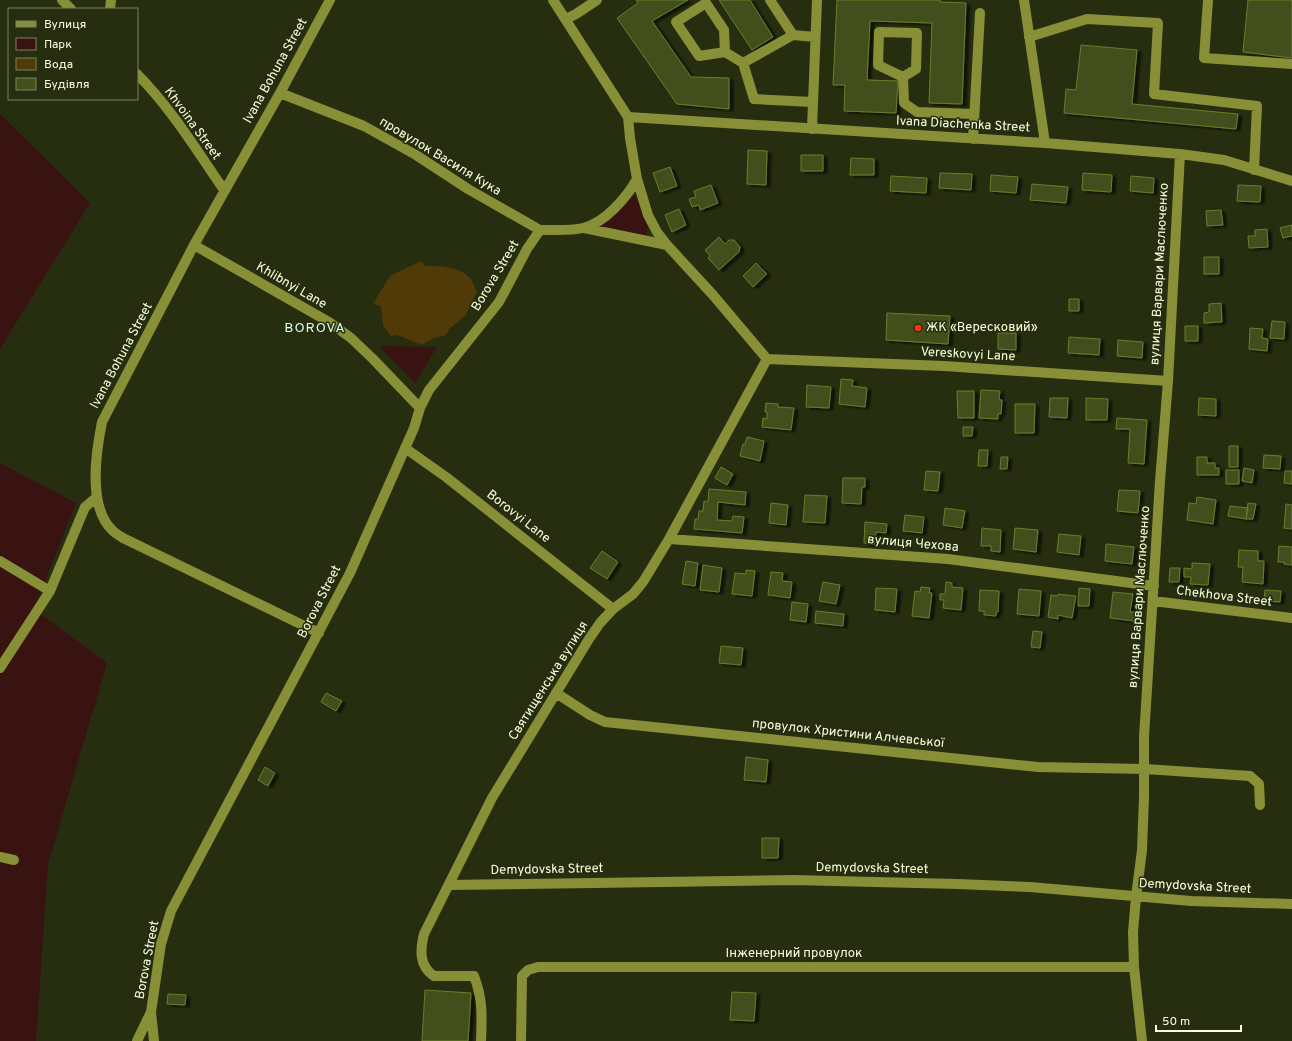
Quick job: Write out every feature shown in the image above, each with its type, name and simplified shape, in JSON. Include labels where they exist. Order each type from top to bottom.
[{"type":"street","points":[[62,0],[70,8]]},
{"type":"street","name":"Ivana Bohuna Street","points":[[319,633],[123,538],[112,531],[103,517],[97,497],[97,450],[102,422],[194,245],[330,0]]},
{"type":"street","points":[[553,0],[628,117],[637,179],[648,214],[657,232],[666,245],[713,296],[767,359]]},
{"type":"street","points":[[566,19],[597,0]]},
{"type":"street","points":[[770,0],[793,35]]},
{"type":"street","points":[[812,129],[817,0]]},
{"type":"street","points":[[1024,0],[1045,143]]},
{"type":"street","points":[[1208,0],[1204,58],[1292,64]]},
{"type":"street","points":[[725,52],[724,30],[706,3],[676,22],[699,56],[725,52],[743,63],[754,99],[812,102]]},
{"type":"street","points":[[972,139],[980,14]]},
{"type":"street","points":[[1029,38],[1087,19],[1158,23],[1154,94],[1257,106],[1254,170]]},
{"type":"street","points":[[879,32],[917,33],[916,69],[903,77],[878,65],[879,32]]},
{"type":"street","points":[[743,63],[793,35],[815,37]]},
{"type":"street","name":"Khvoina Street","points":[[138,75],[178,125],[224,190]]},
{"type":"street","points":[[903,77],[904,103],[917,112],[974,114]]},
{"type":"street","name":"провулок Василя Кука","points":[[280,92],[364,126],[416,155],[468,189],[540,230]]},
{"type":"street","name":"Ivana Diachenka Street","points":[[628,117],[1045,143],[1180,154],[1224,160],[1292,181]]},
{"type":"street","name":"вулиця Варвари Маслюченко","points":[[1142,1041],[1134,967],[1133,932],[1142,850],[1145,769],[1144,737],[1160,481],[1168,381],[1180,154]]},
{"type":"street","points":[[584,228],[612,211],[629,193],[637,179]]},
{"type":"street","points":[[540,230],[584,228],[666,245]]},
{"type":"street","name":"Borova Street","points":[[137,1041],[151,1012],[161,944],[171,911],[350,573],[414,428],[420,408],[429,390],[499,302],[523,255],[540,230]]},
{"type":"street","name":"Khlibnyi Lane","points":[[194,245],[329,322],[350,338],[373,359],[420,408]]},
{"type":"street","name":"Vereskovyi Lane","points":[[767,359],[944,366],[1168,381]]},
{"type":"street","name":"Святищенська вулиця","points":[[481,1041],[483,1013],[479,988],[474,976],[434,976],[430,973],[423,962],[420,950],[424,934],[450,885],[492,798],[600,623],[633,594],[643,582],[669,539],[767,359]]},
{"type":"street","name":"Borovyi Lane","points":[[405,448],[446,476],[613,610]]},
{"type":"street","points":[[0,668],[4,657],[50,591],[85,507],[97,497]]},
{"type":"street","name":"вулиця Чехова","points":[[669,539],[948,559],[1154,586]]},
{"type":"street","points":[[0,561],[50,591]]},
{"type":"street","name":"Chekhova Street","points":[[1153,601],[1292,618]]},
{"type":"street","name":"провулок Христини Алчевської","points":[[556,693],[590,715],[605,722],[1038,766],[1145,769],[1250,776],[1259,784],[1260,805]]},
{"type":"street","points":[[0,857],[14,860]]},
{"type":"street","name":"Demydovska Street","points":[[450,885],[793,880],[1030,887],[1191,901],[1292,904]]},
{"type":"street","name":"Інженерний провулок","points":[[521,1041],[522,976],[528,970],[538,967],[1134,967]]},
{"type":"street","points":[[151,1012],[154,1041]]},
{"type":"green space","points":[[0,114],[90,203],[0,349]]},
{"type":"green space","points":[[635,195],[648,227],[647,234],[644,236],[599,228]]},
{"type":"green space","points":[[379,346],[437,347],[415,383]]},
{"type":"green space","points":[[0,463],[76,503],[34,609],[107,663],[48,864],[36,1041],[0,1041]]},
{"type":"water","points":[[421,261],[425,266],[455,269],[466,274],[470,278],[477,292],[465,316],[449,329],[446,335],[434,338],[422,345],[397,335],[391,336],[383,326],[381,306],[373,304],[390,276]]},
{"type":"building","points":[[636,0],[688,0],[652,21],[691,77],[729,78],[729,109],[677,104],[617,18],[638,3]]},
{"type":"building","points":[[719,0],[750,0],[773,37],[752,50]]},
{"type":"building","points":[[837,0],[940,0],[940,2],[966,3],[962,104],[929,103],[932,23],[870,21],[867,80],[898,81],[896,113],[844,111],[845,85],[833,85]]},
{"type":"building","points":[[1248,0],[1292,0],[1292,58],[1243,52]]},
{"type":"building","points":[[1081,45],[1137,50],[1132,104],[1238,114],[1236,129],[1064,113],[1066,89],[1076,90]]},
{"type":"building","points":[[748,150],[767,151],[766,185],[747,184]]},
{"type":"building","points":[[801,155],[823,155],[823,171],[801,171]]},
{"type":"building","points":[[851,158],[874,159],[874,175],[850,175]]},
{"type":"building","points":[[670,167],[677,186],[660,192],[653,173]]},
{"type":"building","points":[[940,173],[972,174],[971,190],[939,188]]},
{"type":"building","points":[[1083,173],[1112,175],[1111,192],[1082,190]]},
{"type":"building","points":[[991,175],[1018,177],[1016,193],[990,191]]},
{"type":"building","points":[[891,176],[927,178],[926,193],[890,191]]},
{"type":"building","points":[[1131,176],[1154,178],[1153,193],[1130,191]]},
{"type":"building","points":[[1032,184],[1068,187],[1066,203],[1030,200]]},
{"type":"building","points":[[711,185],[718,203],[700,210],[699,205],[692,207],[689,199],[696,197],[694,191]]},
{"type":"building","points":[[1238,185],[1261,186],[1260,202],[1237,201]]},
{"type":"building","points":[[679,209],[686,225],[672,232],[665,215]]},
{"type":"building","points":[[1221,210],[1223,225],[1207,226],[1206,211]]},
{"type":"building","points":[[1292,225],[1292,236],[1283,238],[1280,228]]},
{"type":"building","points":[[1267,229],[1268,247],[1249,248],[1248,236],[1255,236],[1255,230]]},
{"type":"building","points":[[719,237],[725,244],[729,240],[734,240],[740,247],[739,252],[719,270],[708,258],[710,256],[705,250]]},
{"type":"building","points":[[1204,257],[1219,257],[1219,274],[1204,274]]},
{"type":"building","points":[[756,263],[767,274],[753,287],[743,276]]},
{"type":"building","points":[[1069,299],[1079,299],[1079,311],[1069,311]]},
{"type":"building","points":[[1221,303],[1222,322],[1204,323],[1204,313],[1209,312],[1209,304]]},
{"type":"building","name":"ЖК «Вересковий»","points":[[887,313],[950,316],[948,344],[886,340]]},
{"type":"building","points":[[1272,321],[1285,322],[1284,339],[1270,338]]},
{"type":"building","points":[[1185,326],[1198,326],[1198,341],[1185,341]]},
{"type":"building","points":[[1250,328],[1263,329],[1262,338],[1268,339],[1267,351],[1249,349]]},
{"type":"building","points":[[998,333],[1016,333],[1016,350],[998,349]]},
{"type":"building","points":[[1069,337],[1100,339],[1099,355],[1068,353]]},
{"type":"building","points":[[1118,340],[1143,342],[1142,358],[1117,356]]},
{"type":"building","points":[[841,379],[853,380],[852,386],[867,388],[865,407],[839,404]]},
{"type":"building","points":[[807,385],[831,387],[829,408],[806,407]]},
{"type":"building","points":[[981,390],[1000,391],[999,400],[1002,400],[1001,414],[998,414],[998,419],[979,418]]},
{"type":"building","points":[[957,391],[974,391],[974,418],[958,418]]},
{"type":"building","points":[[1050,398],[1068,398],[1067,418],[1049,417]]},
{"type":"building","points":[[1086,398],[1108,399],[1107,420],[1086,420]]},
{"type":"building","points":[[1199,398],[1216,399],[1216,416],[1198,415]]},
{"type":"building","points":[[766,403],[778,404],[778,407],[794,408],[791,430],[762,427],[763,418],[767,419],[767,412],[765,412]]},
{"type":"building","points":[[1015,404],[1035,404],[1034,433],[1015,433]]},
{"type":"building","points":[[1117,418],[1147,420],[1144,464],[1128,463],[1130,429],[1116,429]]},
{"type":"building","points":[[963,427],[973,427],[972,436],[963,436]]},
{"type":"building","points":[[747,437],[764,441],[760,461],[740,456],[743,444],[745,444]]},
{"type":"building","points":[[1229,446],[1238,446],[1238,467],[1229,467]]},
{"type":"building","points":[[979,450],[988,450],[987,466],[978,466]]},
{"type":"building","points":[[1264,455],[1281,456],[1280,469],[1263,468]]},
{"type":"building","points":[[1001,457],[1008,457],[1007,469],[1000,469]]},
{"type":"building","points":[[1197,457],[1207,457],[1207,463],[1215,463],[1215,468],[1219,468],[1219,475],[1197,475]]},
{"type":"building","points":[[721,467],[733,474],[727,485],[715,478]]},
{"type":"building","points":[[1244,468],[1254,470],[1252,483],[1242,481]]},
{"type":"building","points":[[1226,470],[1239,470],[1239,484],[1226,484]]},
{"type":"building","points":[[926,471],[940,472],[938,491],[924,490]]},
{"type":"building","points":[[1285,471],[1292,471],[1292,484],[1284,483]]},
{"type":"building","points":[[843,478],[865,478],[865,487],[862,487],[861,504],[842,503]]},
{"type":"building","points":[[709,489],[746,492],[745,505],[718,502],[717,520],[732,521],[733,516],[744,517],[742,533],[694,529],[695,519],[698,519],[699,511],[703,511],[704,501],[708,502]]},
{"type":"building","points":[[1119,490],[1140,491],[1138,513],[1117,511]]},
{"type":"building","points":[[805,495],[827,496],[825,523],[803,522]]},
{"type":"building","points":[[1197,497],[1216,500],[1213,524],[1187,520],[1189,503],[1196,504]]},
{"type":"building","points":[[771,503],[788,505],[786,525],[769,523]]},
{"type":"building","points":[[1248,503],[1256,504],[1253,519],[1246,519]]},
{"type":"building","points":[[1286,504],[1292,505],[1292,529],[1284,528]]},
{"type":"building","points":[[1230,506],[1248,508],[1246,519],[1228,516]]},
{"type":"building","points":[[945,508],[965,511],[962,528],[943,525]]},
{"type":"building","points":[[905,515],[924,517],[922,533],[903,531]]},
{"type":"building","points":[[865,522],[887,524],[886,533],[876,532],[875,544],[864,543]]},
{"type":"building","points":[[982,528],[1001,530],[1000,552],[991,551],[991,546],[981,546]]},
{"type":"building","points":[[1015,528],[1038,530],[1036,552],[1013,549]]},
{"type":"building","points":[[1059,534],[1081,536],[1079,555],[1057,552]]},
{"type":"building","points":[[1106,544],[1134,547],[1132,564],[1105,561]]},
{"type":"building","points":[[1279,546],[1292,547],[1292,565],[1284,564],[1284,562],[1278,562]]},
{"type":"building","points":[[1239,550],[1258,551],[1258,561],[1264,561],[1263,584],[1242,582],[1243,567],[1238,567]]},
{"type":"building","points":[[602,551],[618,562],[607,579],[590,568]]},
{"type":"building","points":[[686,561],[698,563],[695,586],[682,584]]},
{"type":"building","points":[[1192,563],[1210,564],[1208,585],[1190,584],[1191,577],[1184,577],[1184,568],[1192,569]]},
{"type":"building","points":[[703,565],[722,568],[719,592],[700,590]]},
{"type":"building","points":[[1170,568],[1180,568],[1179,582],[1169,582]]},
{"type":"building","points":[[746,570],[755,571],[752,596],[732,594],[735,573],[746,574]]},
{"type":"building","points":[[771,572],[783,573],[782,581],[792,582],[790,598],[768,595]]},
{"type":"building","points":[[823,582],[840,585],[836,604],[819,601]]},
{"type":"building","points":[[946,582],[952,583],[952,587],[963,588],[961,610],[943,608],[944,600],[940,600],[940,594],[945,594]]},
{"type":"building","points":[[921,587],[930,588],[929,593],[932,593],[929,618],[912,616],[915,591],[920,592]]},
{"type":"building","points":[[876,588],[897,589],[895,612],[875,610]]},
{"type":"building","points":[[1079,588],[1090,589],[1089,606],[1078,606]]},
{"type":"building","points":[[1019,589],[1041,591],[1039,616],[1017,614]]},
{"type":"building","points":[[980,590],[999,591],[998,612],[996,612],[996,616],[984,615],[984,611],[979,611]]},
{"type":"building","points":[[1265,590],[1281,591],[1280,602],[1264,601]]},
{"type":"building","points":[[1113,592],[1133,594],[1130,612],[1135,612],[1134,621],[1110,618]]},
{"type":"building","points":[[1058,594],[1076,596],[1072,618],[1058,615],[1058,619],[1048,617],[1051,595],[1057,596]]},
{"type":"building","points":[[792,602],[808,604],[806,622],[790,620]]},
{"type":"building","points":[[816,611],[844,614],[843,626],[815,623]]},
{"type":"building","points":[[1033,631],[1042,632],[1040,648],[1031,647]]},
{"type":"building","points":[[721,646],[743,648],[741,665],[719,663]]},
{"type":"building","points":[[326,693],[342,701],[336,711],[321,702]]},
{"type":"building","points":[[746,757],[768,760],[766,782],[744,780]]},
{"type":"building","points":[[265,767],[275,773],[268,786],[258,780]]},
{"type":"building","points":[[762,838],[779,838],[778,858],[762,858]]},
{"type":"building","points":[[425,990],[471,993],[468,1041],[422,1041]]},
{"type":"building","points":[[732,992],[756,993],[754,1021],[730,1020]]},
{"type":"building","points":[[168,994],[186,995],[185,1005],[167,1004]]},
{"type":"place","name":"ЖК «Вересковий»","points":[[918,328]]},
{"type":"district","name":"BOROVA","points":[[315,328]]}]
